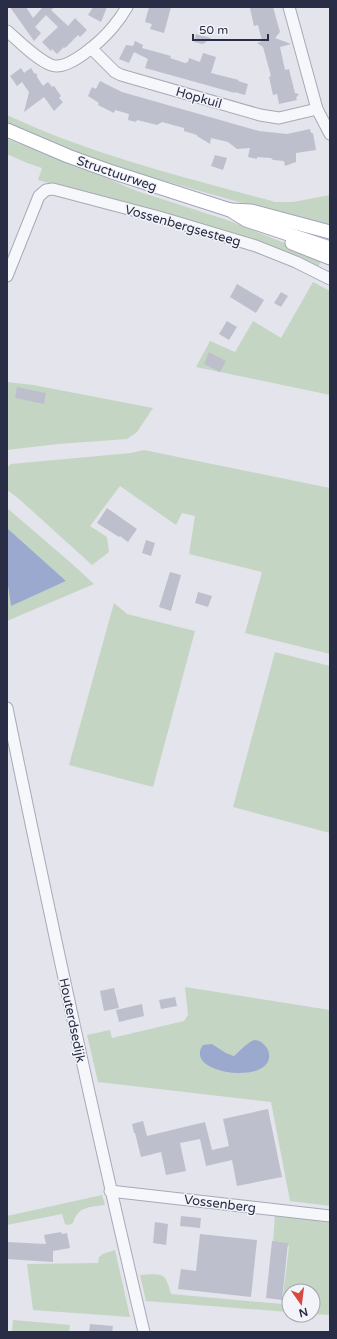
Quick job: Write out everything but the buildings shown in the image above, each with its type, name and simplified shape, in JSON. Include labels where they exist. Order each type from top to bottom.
[{"type":"main road","name":"Structuurweg","points":[[7,130],[68,156],[112,172],[230,210],[246,220],[330,248]]},
{"type":"main road","name":"Structuurweg","points":[[230,210],[251,211],[330,232]]},
{"type":"main road","name":"Structuurweg","points":[[230,210],[244,225],[330,258]]},
{"type":"street","points":[[7,31],[44,61],[58,66],[68,64],[91,48],[112,29],[127,7]]},
{"type":"street","points":[[289,7],[316,109],[330,134]]},
{"type":"street","name":"Hopkuil","points":[[91,48],[115,72],[121,75],[260,115],[279,118],[316,109]]},
{"type":"street","name":"Vossenbergsesteeg","points":[[7,276],[38,196],[43,192],[56,189],[262,248],[296,262],[330,279]]},
{"type":"street","name":"Houterdsedijk","points":[[7,708],[30,822],[110,1190],[144,1332]]},
{"type":"street","name":"Vossenberg","points":[[110,1190],[330,1216]]},
{"type":"green space","points":[[7,115],[105,154],[275,202],[293,202],[330,195],[330,228],[151,177],[84,156],[7,124]]},
{"type":"green space","points":[[7,139],[137,191],[230,221],[322,258],[318,268],[242,239],[38,180],[42,168],[7,154]]},
{"type":"green space","points":[[313,282],[330,291],[330,395],[196,367],[210,341],[235,352],[253,321],[281,338]]},
{"type":"green space","points":[[7,382],[33,385],[153,408],[137,432],[127,439],[58,444],[7,450]]},
{"type":"green space","points":[[144,450],[330,488],[330,654],[245,633],[262,572],[189,554],[195,516],[182,513],[176,525],[120,486],[90,526],[107,537],[109,552],[92,565],[18,498],[7,490],[7,467],[11,464],[131,453]]},
{"type":"green space","points":[[7,508],[94,584],[7,621],[7,579],[11,605],[66,581],[7,528]]},
{"type":"green space","points":[[114,603],[127,614],[195,631],[153,787],[69,765]]},
{"type":"green space","points":[[275,652],[330,666],[330,833],[233,807]]},
{"type":"green space","points":[[185,987],[330,1010],[330,1206],[290,1201],[271,1102],[98,1082],[87,1035],[110,1030],[112,1038],[184,1021],[188,1015]],"holes":[[[254,1040],[261,1068],[250,1072],[240,1073],[212,1044],[234,1056]]]},
{"type":"green space","points":[[102,1195],[105,1205],[81,1210],[75,1217],[73,1223],[69,1225],[65,1224],[62,1214],[7,1225],[7,1216]]},
{"type":"green space","points":[[275,1214],[330,1220],[330,1315],[321,1314],[321,1283],[285,1283],[289,1246],[273,1244]]},
{"type":"green space","points":[[115,1250],[130,1317],[33,1310],[27,1264],[98,1263],[99,1257]]},
{"type":"green space","points":[[153,1274],[162,1276],[167,1281],[171,1294],[281,1304],[281,1311],[146,1301],[140,1275]]},
{"type":"green space","points":[[13,1320],[70,1325],[69,1332],[12,1332]]},
{"type":"water","points":[[7,528],[66,581],[11,606],[7,579]]},
{"type":"water","points":[[254,1040],[262,1043],[268,1050],[268,1062],[260,1069],[247,1073],[232,1073],[217,1070],[206,1064],[200,1055],[203,1045],[212,1044],[234,1056]]}]
